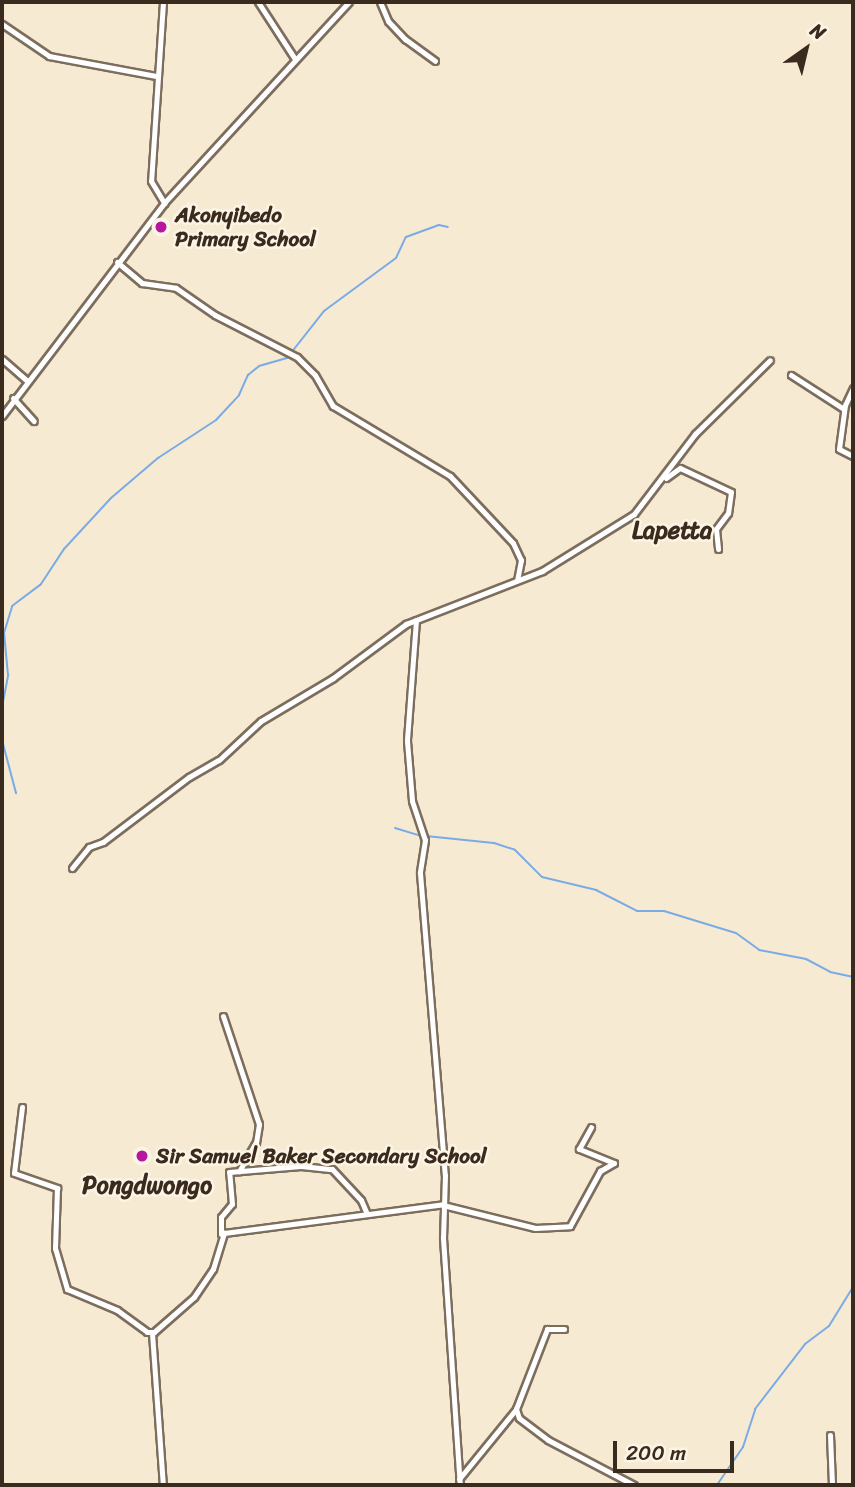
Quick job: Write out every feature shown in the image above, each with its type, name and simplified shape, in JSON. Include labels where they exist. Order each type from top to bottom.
[{"type":"street","points":[[163,2],[150,181],[164,203]]},
{"type":"street","points":[[258,2],[295,59]]},
{"type":"street","points":[[2,416],[26,380],[164,203],[349,2]]},
{"type":"street","points":[[380,2],[388,21],[405,40],[435,61]]},
{"type":"street","points":[[2,24],[49,56],[156,76]]},
{"type":"street","points":[[117,262],[142,284],[176,288],[215,315],[297,357],[314,375],[333,406],[452,478],[513,543],[521,560],[517,580]]},
{"type":"street","points":[[2,359],[26,380]]},
{"type":"street","points":[[72,867],[89,847],[103,842],[189,777],[219,760],[261,721],[333,678],[416,620],[542,571],[634,514],[695,434],[770,360]]},
{"type":"street","points":[[791,375],[844,409]]},
{"type":"street","points":[[853,388],[844,409],[839,449],[853,456]]},
{"type":"street","points":[[13,398],[34,421]]},
{"type":"street","points":[[661,482],[680,468],[731,492],[729,513],[716,528],[718,549]]},
{"type":"street","points":[[416,620],[407,741],[412,801],[425,840],[421,873],[436,1042],[459,1482]]},
{"type":"street","points":[[223,1016],[259,1124],[256,1142],[239,1171]]},
{"type":"street","points":[[22,1107],[14,1172],[57,1188],[55,1248],[67,1289],[117,1310],[152,1333]]},
{"type":"street","points":[[221,1234],[443,1205],[535,1228],[570,1226],[600,1171],[614,1163],[579,1149],[591,1127]]},
{"type":"street","points":[[152,1333],[204,1283],[213,1269],[221,1234],[221,1217],[232,1204],[229,1172],[332,1169],[361,1200],[367,1214]]},
{"type":"street","points":[[459,1482],[516,1409],[547,1329],[564,1329]]},
{"type":"street","points":[[152,1333],[163,1485]]},
{"type":"street","points":[[516,1409],[519,1419],[555,1444],[635,1485]]},
{"type":"street","points":[[830,1435],[832,1485]]},
{"type":"waterway","points":[[2,707],[8,675],[4,633],[12,606],[41,584],[64,549],[111,498],[158,458],[216,420],[239,395],[248,375],[259,366],[287,358],[324,311],[396,258],[406,237],[439,225],[448,227]]},
{"type":"waterway","points":[[2,740],[16,793]]},
{"type":"waterway","points":[[395,828],[421,836]]},
{"type":"waterway","points":[[426,836],[494,843],[515,850],[542,877],[596,890],[637,911],[664,911],[736,933],[759,950],[806,959],[830,972],[853,977]]},
{"type":"waterway","points":[[717,1485],[743,1447],[755,1409],[805,1344],[829,1326],[853,1287]]},
{"type":"place","name":"Akonyibedo Primary School","points":[[161,227]]},
{"type":"place","name":"Sir Samuel Baker Secondary School","points":[[142,1156]]},
{"type":"district","name":"Lapetta","points":[[672,531]]},
{"type":"district","name":"Pongdwongo","points":[[147,1186]]}]
